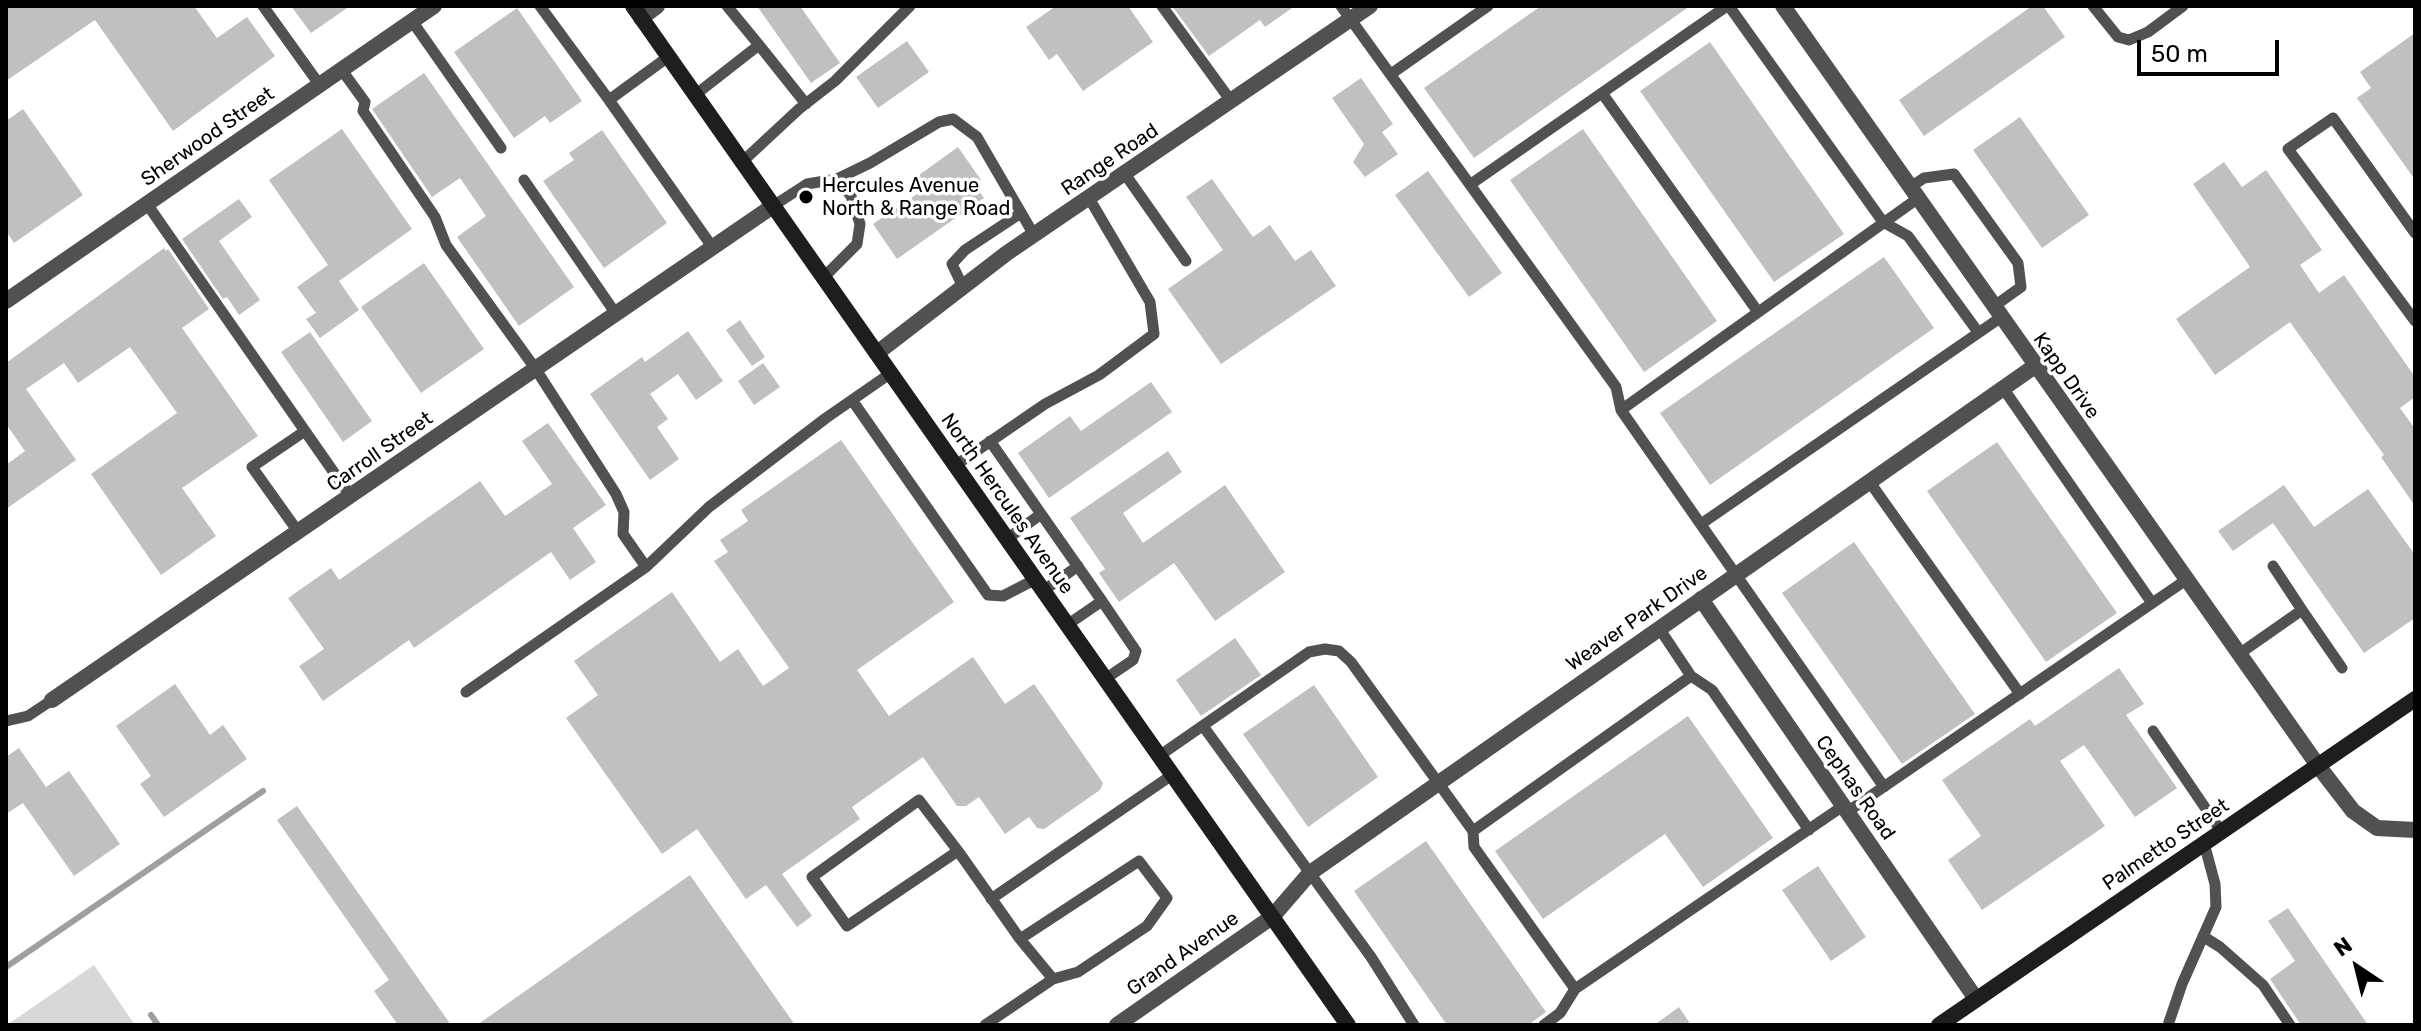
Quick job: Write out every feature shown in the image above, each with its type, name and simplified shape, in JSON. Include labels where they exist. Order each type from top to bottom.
[{"type":"street","name":"Sherwood Street","points":[[6,301],[434,6]]},
{"type":"street","points":[[637,12],[657,6]]},
{"type":"street","name":"Range Road","points":[[877,353],[1034,235],[1231,101],[1346,12],[1370,6]]},
{"type":"street","name":"Kapp Drive","points":[[1783,6],[2319,767],[2353,811],[2377,828],[2415,830]]},
{"type":"street","name":"North Hercules Avenue","points":[[637,12],[1348,1025]]},
{"type":"street","name":"Carroll Street","points":[[52,700],[773,206]]},
{"type":"street","name":"Weaver Park Drive","points":[[1272,917],[1310,873],[2035,366]]},
{"type":"street","name":"Cephas Road","points":[[1701,599],[1976,999]]},
{"type":"street","name":"Palmetto Street","points":[[1939,1025],[2415,699]]},
{"type":"street","name":"Grand Avenue","points":[[1117,1025],[1272,917]]},
{"type":"lane","points":[[263,6],[319,84]]},
{"type":"lane","points":[[540,6],[713,248]]},
{"type":"lane","points":[[727,6],[806,104]]},
{"type":"lane","points":[[742,162],[835,81],[910,6]]},
{"type":"lane","points":[[1162,6],[1231,101]]},
{"type":"lane","points":[[1391,74],[1488,6]]},
{"type":"lane","points":[[1471,184],[1728,6],[1883,222],[1908,236],[1978,332]]},
{"type":"lane","points":[[2093,6],[2118,37],[2129,40],[2148,32],[2183,6]]},
{"type":"lane","points":[[1346,12],[1616,387],[1621,410],[1884,787]]},
{"type":"lane","points":[[412,21],[501,148]]},
{"type":"lane","points":[[695,95],[759,45]]},
{"type":"lane","points":[[609,100],[668,57]]},
{"type":"lane","points":[[341,69],[365,102],[363,111],[435,217],[446,245],[535,368],[616,494],[624,512],[623,534],[646,567]]},
{"type":"lane","points":[[1602,93],[1758,312]]},
{"type":"lane","points":[[2415,233],[2333,118],[2288,149],[2415,321]]},
{"type":"lane","points":[[773,206],[807,184],[837,179],[939,122],[953,119],[977,137],[1034,235]]},
{"type":"lane","points":[[1125,174],[1186,261]]},
{"type":"lane","points":[[1621,410],[1883,222],[1924,178],[1954,174],[2018,263],[2021,287],[1978,332],[1701,524]]},
{"type":"lane","points":[[823,278],[857,244],[860,224],[851,196],[837,179]]},
{"type":"lane","points":[[524,180],[616,314]]},
{"type":"lane","points":[[956,465],[1045,404],[1099,375],[1154,334],[1150,302],[1089,198]]},
{"type":"lane","points":[[147,204],[351,497]]},
{"type":"lane","points":[[963,287],[952,264],[965,250],[1021,213]]},
{"type":"lane","points":[[466,692],[646,567],[709,507],[891,373]]},
{"type":"lane","points":[[2003,388],[2152,603]]},
{"type":"lane","points":[[852,400],[988,595],[1003,596],[1040,585],[1078,566]]},
{"type":"lane","points":[[299,533],[252,467],[305,431]]},
{"type":"lane","points":[[990,441],[1136,651],[1133,660],[1105,679]]},
{"type":"lane","points":[[1869,481],[2020,694]]},
{"type":"lane","points":[[1007,539],[1041,514]]},
{"type":"lane","points":[[2273,566],[2342,668]]},
{"type":"lane","points":[[1544,1025],[1560,1013],[1575,989],[1809,830],[1884,787],[2186,580]]},
{"type":"lane","points":[[1067,625],[1102,601]]},
{"type":"lane","points":[[2239,654],[2302,610]]},
{"type":"lane","points":[[1659,628],[1691,676],[1712,690],[1809,830]]},
{"type":"lane","points":[[1159,756],[1309,652],[1325,649],[1339,651],[1351,662],[1473,831],[1474,847],[1575,989]]},
{"type":"lane","points":[[1473,831],[1691,676]]},
{"type":"lane","name":"Carroll Street","points":[[6,721],[28,716],[52,700]]},
{"type":"lane","points":[[1203,726],[1371,957],[1414,1025]]},
{"type":"lane","points":[[2153,731],[2221,831]]},
{"type":"lane","points":[[991,899],[1172,775]]},
{"type":"lane","points":[[958,851],[847,926],[812,877],[919,800],[958,851],[1020,939],[1053,979]]},
{"type":"lane","points":[[2168,1025],[2182,984],[2216,907],[2215,884],[2204,843]]},
{"type":"lane","points":[[985,1025],[1053,979],[1078,972],[1147,926],[1167,898],[1139,861],[1020,939]]},
{"type":"lane","points":[[2204,937],[2263,985],[2290,1025]]},
{"type":"shaded area","points":[[94,965],[135,1025],[7,1025]]},
{"type":"building","points":[[6,6],[194,6],[217,38],[247,17],[275,56],[173,131],[95,20],[6,81]]},
{"type":"building","points":[[291,6],[350,6],[311,33]]},
{"type":"building","points":[[757,6],[800,6],[840,63],[811,83]]},
{"type":"building","points":[[1056,6],[1128,6],[1153,42],[1083,91],[1057,54],[1049,60],[1026,27]]},
{"type":"building","points":[[1172,6],[1295,6],[1265,27],[1260,20],[1209,56]]},
{"type":"building","points":[[1541,6],[1690,6],[1474,158],[1424,88]]},
{"type":"building","points":[[2032,6],[2043,6],[2065,37],[1924,136],[1899,100]]},
{"type":"building","points":[[517,8],[582,101],[550,123],[545,116],[514,138],[454,52]]},
{"type":"building","points":[[2415,33],[2415,180],[2357,98],[2371,88],[2360,72]]},
{"type":"building","points":[[907,41],[929,72],[878,108],[856,77]]},
{"type":"building","points":[[1710,42],[1844,234],[1774,282],[1640,91]]},
{"type":"building","points":[[424,73],[574,287],[519,326],[457,237],[486,216],[460,178],[432,197],[372,109]]},
{"type":"building","points":[[1361,78],[1393,124],[1382,132],[1398,154],[1365,177],[1353,162],[1364,144],[1332,98]]},
{"type":"building","points":[[23,109],[83,195],[14,243],[6,231],[6,121]]},
{"type":"building","points":[[2020,117],[2089,215],[2042,248],[1973,150]]},
{"type":"building","points":[[342,129],[412,229],[339,281],[359,310],[320,338],[306,319],[316,313],[297,287],[328,265],[269,180]]},
{"type":"building","points":[[1583,129],[1717,321],[1644,372],[1510,180]]},
{"type":"building","points":[[602,130],[667,223],[604,268],[543,181],[574,160],[569,153]]},
{"type":"building","points":[[958,147],[981,180],[974,184],[984,198],[897,259],[873,224],[920,192],[912,180]]},
{"type":"building","points":[[2224,162],[2242,187],[2266,170],[2322,250],[2300,265],[2319,293],[2344,275],[2415,377],[2415,397],[2400,408],[2415,429],[2415,506],[2381,457],[2384,455],[2290,322],[2215,375],[2176,319],[2250,267],[2193,184]]},
{"type":"building","points":[[1428,171],[1502,273],[1469,297],[1395,195]]},
{"type":"building","points":[[1212,179],[1253,237],[1270,225],[1295,261],[1311,250],[1336,286],[1221,364],[1168,289],[1223,250],[1186,197]]},
{"type":"building","points":[[239,199],[252,217],[219,241],[260,300],[239,315],[227,297],[223,299],[182,239]]},
{"type":"building","points":[[164,248],[166,251],[168,249],[209,309],[182,328],[258,436],[182,488],[216,536],[161,575],[91,474],[177,413],[130,347],[78,383],[64,363],[26,389],[76,460],[6,509],[6,465],[25,451],[6,424],[6,363]]},
{"type":"building","points":[[1884,257],[1934,328],[1710,485],[1660,413]]},
{"type":"building","points":[[424,263],[484,349],[421,393],[361,307]]},
{"type":"building","points":[[740,320],[765,357],[752,366],[726,330]]},
{"type":"building","points":[[688,331],[723,381],[696,400],[678,374],[650,394],[668,419],[657,427],[679,459],[650,480],[590,394],[642,357],[645,362]]},
{"type":"building","points":[[310,332],[372,421],[343,442],[281,352]]},
{"type":"building","points":[[763,363],[780,387],[754,405],[738,381]]},
{"type":"building","points":[[1151,382],[1172,412],[1049,498],[1018,453],[1070,416],[1081,431]]},
{"type":"building","points":[[548,423],[606,505],[573,528],[596,562],[570,580],[551,552],[414,648],[409,640],[323,701],[299,666],[324,649],[288,598],[331,568],[339,580],[480,481],[505,516],[552,484],[522,441]]},
{"type":"building","points":[[841,440],[954,602],[857,670],[889,716],[973,657],[1005,704],[1034,684],[1103,783],[1100,790],[1044,829],[1037,828],[1029,817],[1005,834],[979,797],[966,806],[957,806],[923,757],[852,807],[860,819],[782,874],[812,916],[797,927],[766,885],[746,899],[697,829],[662,854],[566,718],[598,695],[574,661],[672,592],[720,662],[738,649],[763,686],[789,668],[714,561],[728,552],[720,540],[748,521],[741,510]]},
{"type":"building","points":[[1997,442],[2117,613],[2046,662],[1927,491]]},
{"type":"building","points":[[1168,451],[1182,472],[1123,513],[1143,543],[1225,485],[1285,572],[1215,621],[1174,563],[1119,602],[1099,573],[1105,569],[1070,518]]},
{"type":"building","points":[[2284,485],[2314,527],[2368,489],[2415,555],[2415,618],[2364,653],[2273,523],[2233,551],[2218,531]]},
{"type":"building","points":[[1854,542],[1975,714],[1902,764],[1782,593]]},
{"type":"building","points":[[1235,638],[1261,675],[1201,716],[1176,680]]},
{"type":"building","points":[[2119,668],[2144,704],[2126,715],[2177,788],[2135,817],[2084,745],[2060,761],[2105,826],[1982,910],[1948,860],[1981,836],[1942,780],[2030,719],[2035,726]]},
{"type":"building","points":[[175,684],[210,735],[223,725],[247,759],[164,817],[140,784],[151,776],[116,726]]},
{"type":"building","points":[[1314,685],[1378,777],[1308,827],[1243,734]]},
{"type":"building","points":[[1688,716],[1773,838],[1703,887],[1665,834],[1543,919],[1495,851]]},
{"type":"building","points":[[19,748],[46,787],[69,771],[120,844],[74,876],[23,803],[6,814],[6,757]]},
{"type":"building","points":[[297,806],[451,1025],[398,1025],[374,991],[389,980],[277,820]]},
{"type":"building","points":[[1426,841],[1546,1012],[1528,1025],[1447,1025],[1354,891]]},
{"type":"building","points":[[1818,866],[1866,937],[1831,961],[1782,890]]},
{"type":"building","points":[[690,875],[795,1025],[477,1025]]},
{"type":"building","points":[[2288,908],[2368,1025],[2301,1025],[2270,979],[2295,961],[2268,921]]},
{"type":"building","points":[[1679,1007],[1691,1025],[1654,1025]]},
{"type":"waterway","points":[[6,967],[263,791]]},
{"type":"waterway","points":[[151,1015],[158,1025]]},
{"type":"place","name":"Hercules Avenue North & Range Road","points":[[806,197]]}]
